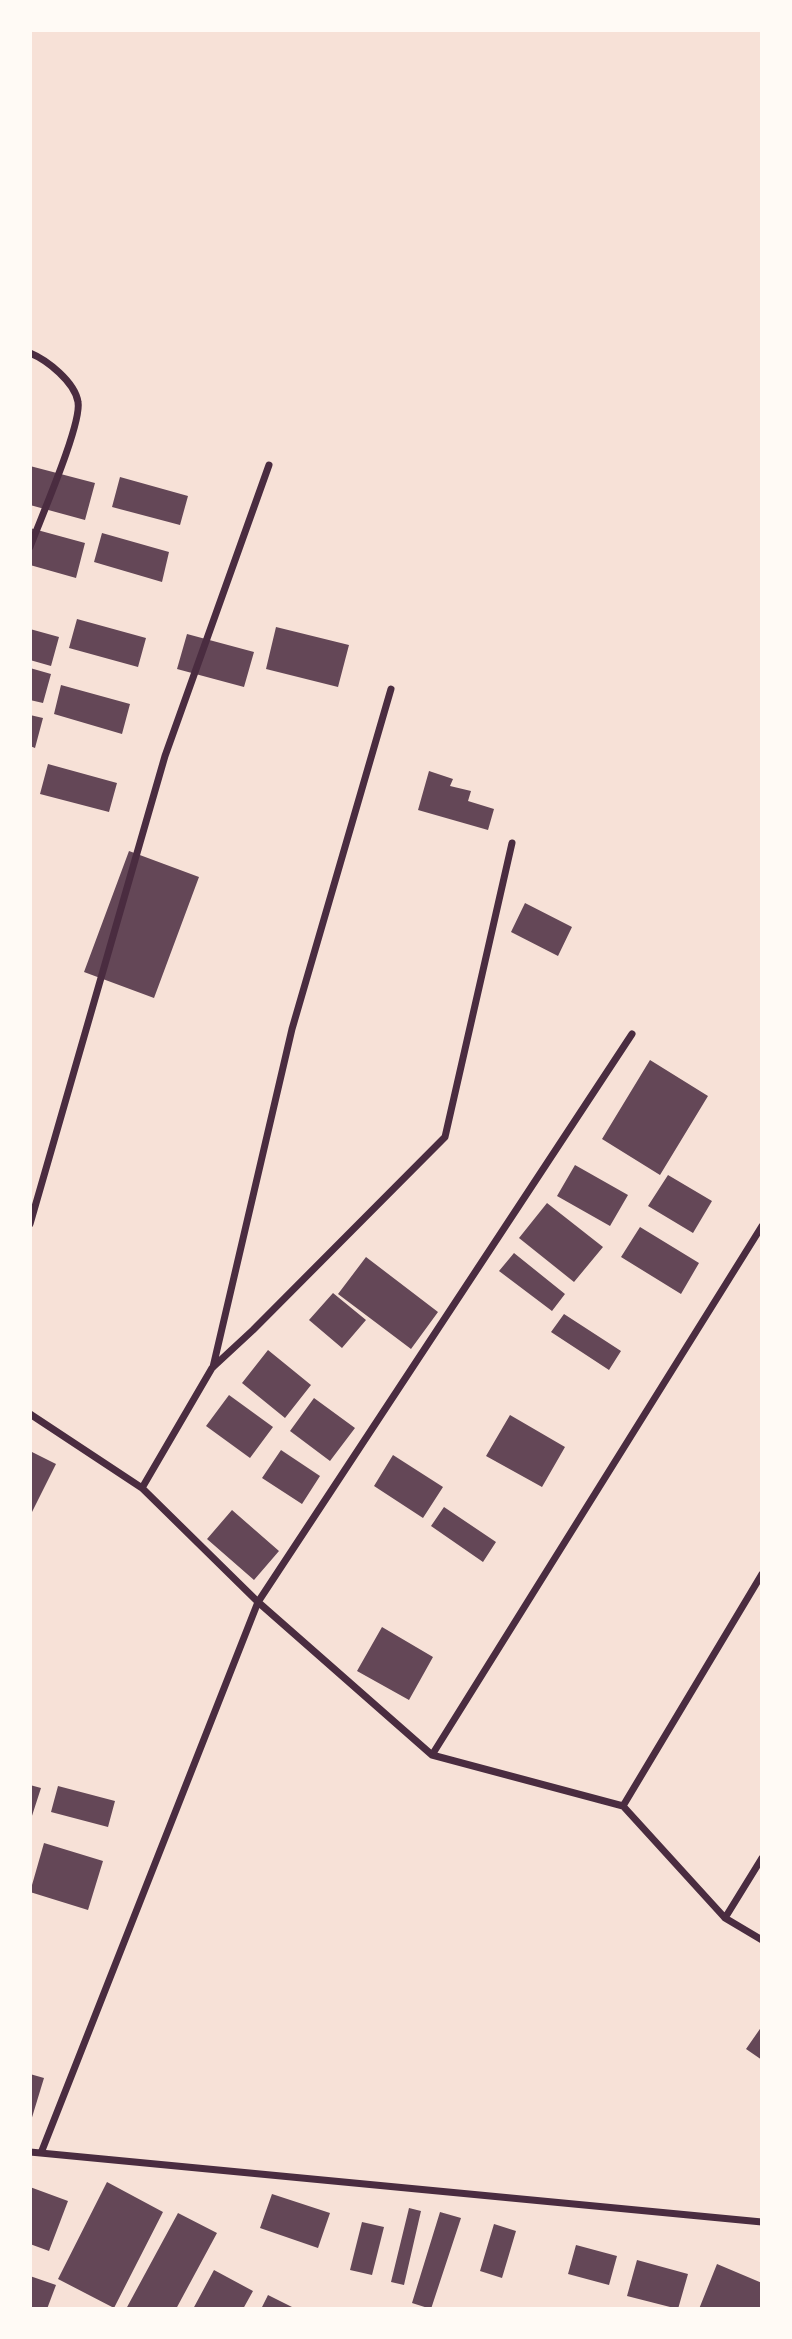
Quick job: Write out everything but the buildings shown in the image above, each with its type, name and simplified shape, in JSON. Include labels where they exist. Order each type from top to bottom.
[{"type":"street","points":[[30,353],[41,357],[66,379],[78,401],[76,424],[30,547]]},
{"type":"street","points":[[30,1224],[165,756],[269,465]]},
{"type":"street","points":[[212,1368],[292,1029],[391,689]]},
{"type":"street","points":[[142,1488],[212,1368],[445,1137],[512,843]]},
{"type":"street","points":[[40,2153],[258,1602],[632,1034]]},
{"type":"street","points":[[432,1755],[762,1226]]},
{"type":"street","points":[[30,1414],[142,1488],[258,1602],[432,1755],[623,1806],[725,1917],[762,1940]]},
{"type":"street","points":[[623,1806],[762,1574]]},
{"type":"street","points":[[725,1917],[762,1858]]},
{"type":"street","points":[[30,2152],[762,2222]]}]
